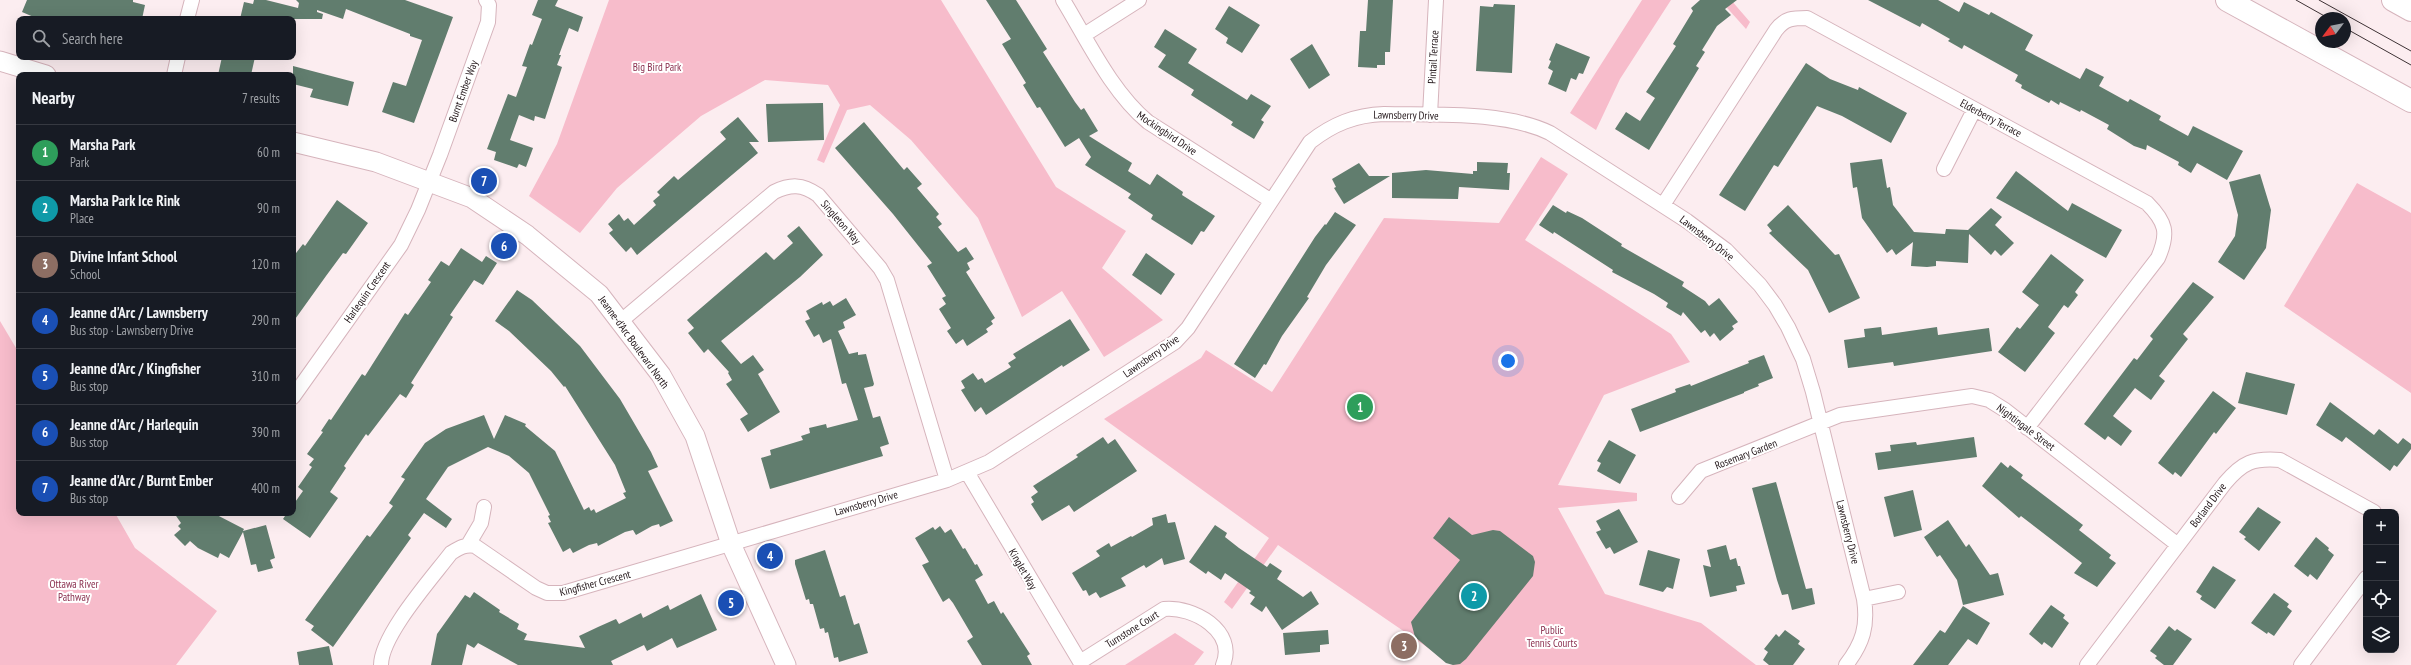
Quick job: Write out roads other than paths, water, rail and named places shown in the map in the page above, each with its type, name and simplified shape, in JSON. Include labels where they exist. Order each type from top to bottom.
[{"type":"highway","points":[[2227,0],[2411,101]]},
{"type":"highway","points":[[2393,0],[2411,10]]},
{"type":"highway","points":[[2366,76],[2411,105]]},
{"type":"main road","points":[[0,61],[36,72]]},
{"type":"main road","name":"Jeanne-d'Arc Boulevard North","points":[[296,143],[376,162],[429,180],[472,198],[527,235],[599,294],[621,321],[660,375],[695,436],[732,544],[786,665]]},
{"type":"street","points":[[188,16],[192,0]]},
{"type":"street","name":"Burnt Ember Way","points":[[429,180],[488,22],[489,5],[486,0]]},
{"type":"street","name":"Mockingbird Drive","points":[[1063,0],[1122,96],[1134,110],[1148,122],[1270,200]]},
{"type":"street","points":[[1084,35],[1139,0]]},
{"type":"street","name":"Pintail Terrace","points":[[1430,115],[1436,0]]},
{"type":"street","name":"Elderberry Terrace","points":[[1663,205],[1776,30],[1782,23],[1790,18],[1807,18],[2147,203],[2158,215],[2165,230],[2164,244],[2158,258],[2027,428]]},
{"type":"street","points":[[175,72],[177,60]]},
{"type":"street","points":[[1944,169],[1974,110]]},
{"type":"street","name":"Lawnsberry Drive","points":[[732,544],[946,480],[989,462],[1175,342],[1188,328],[1270,200],[1310,142],[1336,124],[1368,114],[1430,115],[1506,119],[1536,126],[1663,205],[1726,250],[1760,285],[1775,305],[1788,327],[1803,359],[1821,423],[1864,599],[1867,620],[1856,651],[1846,665]]},
{"type":"street","name":"Harlequin Crescent","points":[[296,393],[401,245],[418,210],[429,180]]},
{"type":"street","name":"Singleton Way","points":[[621,321],[774,192],[789,185],[809,189],[818,195],[871,256],[887,280],[946,480]]},
{"type":"street","name":"Nightingale Street","points":[[1821,423],[1840,416],[1972,396],[1989,400],[2178,545]]},
{"type":"street","name":"Rosemary Garden","points":[[1679,497],[1701,471],[1821,423]]},
{"type":"street","name":"Borland Drive","points":[[2087,665],[2235,471],[2248,462],[2263,459],[2280,460],[2369,509]]},
{"type":"street","name":"Kinglet Way","points":[[967,472],[1081,663]]},
{"type":"street","points":[[381,665],[384,649],[414,601],[451,553],[468,545],[481,523],[484,508]]},
{"type":"street","name":"Kingfisher Crescent","points":[[468,545],[482,549],[536,588],[555,594],[732,544]]},
{"type":"street","points":[[2301,665],[2364,581]]},
{"type":"street","points":[[1864,599],[1898,592]]},
{"type":"street","name":"Turnstone Court","points":[[1081,663],[1164,609],[1177,608],[1193,612],[1213,624],[1221,638],[1224,650],[1223,665]]},
{"type":"tram line","points":[[2296,0],[2317,12]]},
{"type":"tram line","points":[[2319,0],[2411,51]]},
{"type":"tram line","points":[[2351,31],[2411,65]]},
{"type":"place","name":"Jeanne d'Arc / Burnt Ember","points":[[484,181]]},
{"type":"place","name":"Jeanne d'Arc / Harlequin","points":[[504,246]]},
{"type":"place","name":"Marsha Park","points":[[1360,407]]},
{"type":"place","name":"Jeanne d'Arc / Lawnsberry","points":[[770,556]]},
{"type":"place","name":"Marsha Park Ice Rink","points":[[1474,596]]},
{"type":"place","name":"Jeanne d'Arc / Kingfisher","points":[[731,603]]},
{"type":"place","name":"Divine Infant School","points":[[1404,646]]},
{"type":"park label","name":"Big Bird Park","points":[[657,67]]},
{"type":"park label","name":"Ottawa River Pathway","points":[[74,590]]},
{"type":"park label","name":"Public Tennis Courts","points":[[1552,636]]}]
